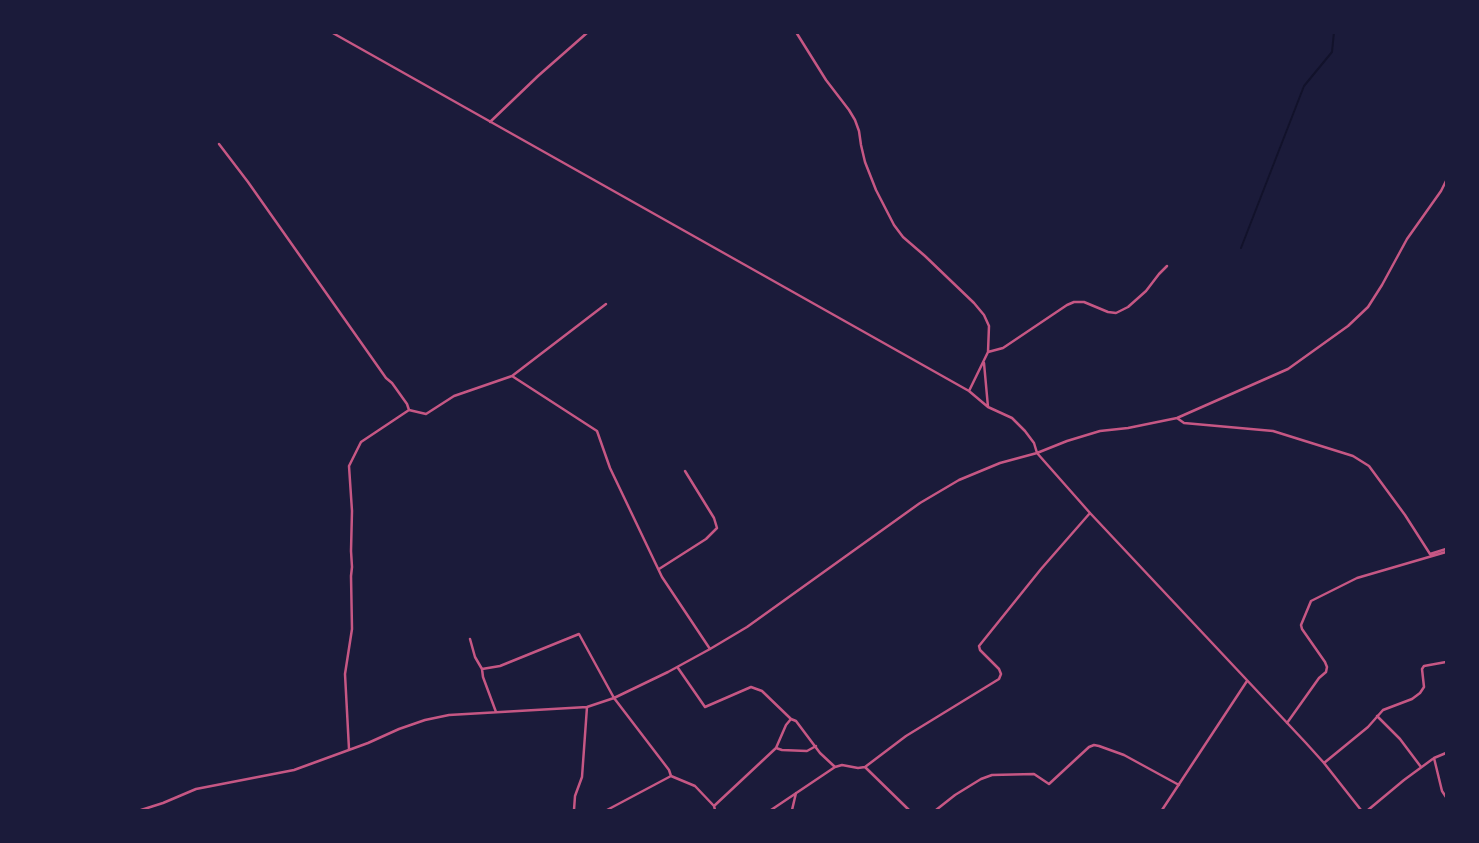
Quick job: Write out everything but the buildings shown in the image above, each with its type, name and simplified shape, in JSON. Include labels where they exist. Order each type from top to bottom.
[{"type":"street","points":[[331,32],[969,391],[988,407],[1012,418],[1034,443],[1037,453],[1090,513],[1324,763],[1360,810]]},
{"type":"street","points":[[490,122],[588,32]]},
{"type":"street","points":[[796,32],[826,80],[855,120],[865,162],[876,190],[894,225],[903,237],[946,276],[984,315],[989,326],[988,352],[969,391]]},
{"type":"street","points":[[800,38],[803,32]]},
{"type":"street","points":[[219,144],[248,182],[386,378],[392,383],[407,404],[409,410]]},
{"type":"street","points":[[141,810],[196,790],[294,770],[425,720],[450,715],[587,707],[614,698],[710,650],[755,622],[920,503],[959,480],[1000,463],[1037,453],[1100,431],[1128,428],[1177,418],[1288,369],[1348,326],[1368,307],[1407,239],[1441,191],[1446,180]]},
{"type":"street","points":[[988,352],[1003,348],[1066,305],[1074,302],[1084,302],[1108,312],[1116,312],[1128,307],[1167,266]]},
{"type":"street","points":[[349,750],[345,674],[352,629],[352,511],[349,466],[361,442],[409,410],[426,414],[454,396],[512,376],[606,304]]},
{"type":"street","points":[[984,361],[988,407]]},
{"type":"street","points":[[512,376],[597,431],[610,468],[662,577],[710,650]]},
{"type":"street","points":[[1177,418],[1184,423],[1273,431],[1313,442],[1352,456],[1369,466],[1405,515],[1430,554],[1446,551]]},
{"type":"street","points":[[659,570],[706,539],[717,528],[714,518],[685,471]]},
{"type":"street","points":[[771,810],[835,767],[842,765],[858,768],[865,767],[906,736],[999,679],[1000,669],[980,650],[979,646],[1041,569],[1090,513]]},
{"type":"street","points":[[1287,723],[1318,678],[1326,672],[1325,662],[1302,629],[1301,624],[1311,601],[1357,578],[1446,551]]},
{"type":"street","points":[[482,669],[500,666],[579,634],[614,698],[669,770],[671,776],[695,786],[714,806],[715,810]]},
{"type":"street","points":[[470,639],[496,712]]},
{"type":"street","points":[[1324,763],[1368,727],[1383,710],[1420,693],[1424,687],[1422,669],[1424,666],[1446,662]]},
{"type":"street","points":[[677,667],[705,707],[751,687],[762,691],[791,719],[796,721],[820,753],[835,767]]},
{"type":"street","points":[[1162,810],[1248,681]]},
{"type":"street","points":[[574,810],[574,796],[582,777],[587,707]]},
{"type":"street","points":[[1377,716],[1400,739],[1421,768]]},
{"type":"street","points":[[714,806],[776,748],[786,725],[791,719]]},
{"type":"street","points":[[936,810],[955,795],[992,774],[1034,774],[1049,784],[1089,747],[1094,745],[1124,755],[1179,786]]},
{"type":"street","points":[[776,748],[807,751],[816,746]]},
{"type":"street","points":[[1368,810],[1434,758],[1446,753]]},
{"type":"street","points":[[1434,758],[1442,791],[1446,796]]},
{"type":"street","points":[[865,767],[910,810]]},
{"type":"street","points":[[607,810],[671,776]]},
{"type":"street","points":[[792,810],[796,793]]},
{"type":"waterway","points":[[1241,248],[1304,86],[1332,52],[1334,32]]}]
